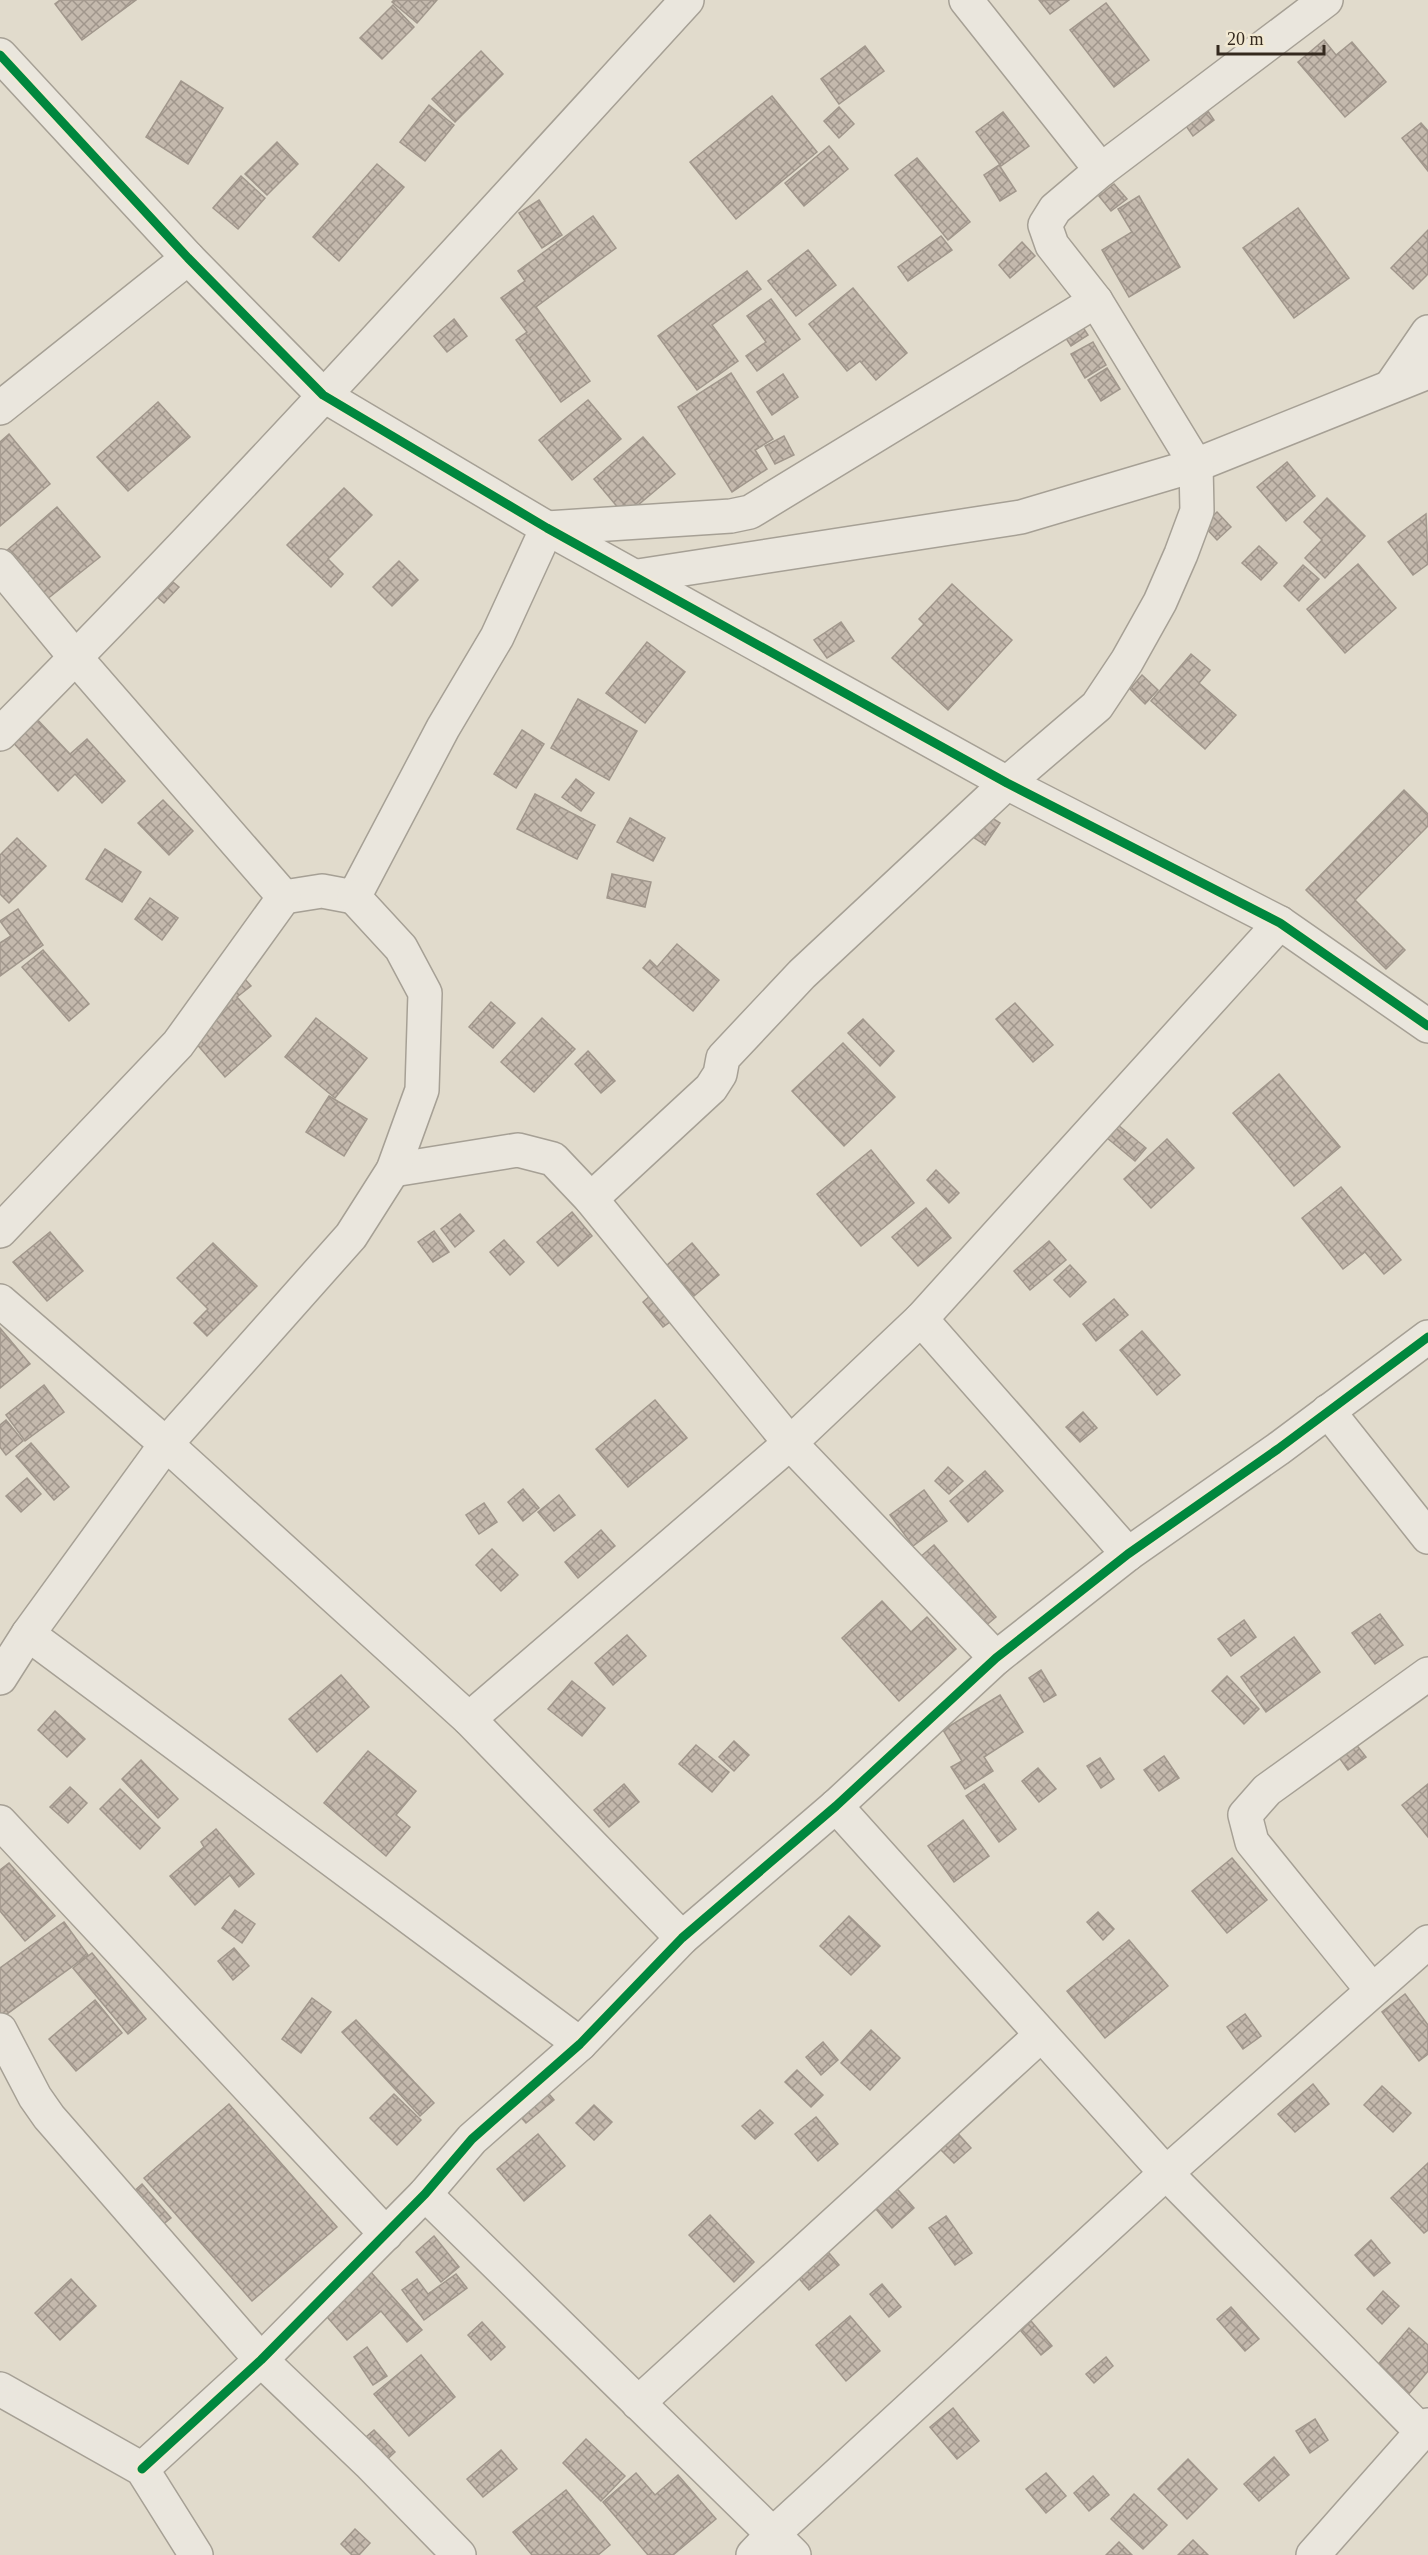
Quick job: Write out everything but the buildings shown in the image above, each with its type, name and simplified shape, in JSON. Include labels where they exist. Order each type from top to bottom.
[{"type":"street","points":[[0,734],[76,658],[323,395],[687,0]]},
{"type":"street","points":[[966,0],[1101,170]]},
{"type":"street","points":[[591,1199],[711,1088],[720,1074],[723,1058],[802,974],[1007,783],[1097,706],[1126,661],[1160,602],[1182,554],[1197,512],[1196,465],[1096,301],[1052,245],[1045,225],[1055,209],[1101,170],[1326,0]]},
{"type":"street","points":[[0,55],[188,258],[323,395],[547,528],[638,576],[1007,783],[1280,923],[1428,1026]]},
{"type":"street","points":[[0,408],[188,258]]},
{"type":"street","points":[[547,528],[731,516],[750,512],[1096,301]]},
{"type":"street","points":[[1391,386],[1428,332]]},
{"type":"street","points":[[638,576],[1021,517],[1196,465],[1428,372]]},
{"type":"street","points":[[354,897],[443,728],[497,637],[547,528]]},
{"type":"street","points":[[0,566],[76,658],[284,897]]},
{"type":"street","points":[[0,1231],[178,1044],[284,897],[322,891],[354,897],[401,948],[425,993],[422,1089],[393,1170],[351,1236],[166,1444],[28,1634],[0,1678]]},
{"type":"street","points":[[469,1719],[790,1443],[921,1318],[1280,923]]},
{"type":"street","points":[[393,1170],[518,1150],[553,1159],[591,1199],[790,1443],[996,1658]]},
{"type":"street","points":[[0,1301],[166,1444],[469,1719],[682,1938]]},
{"type":"street","points":[[921,1318],[1128,1554]]},
{"type":"street","points":[[142,2469],[261,2360],[425,2194],[472,2139],[580,2044],[682,1938],[836,1806],[996,1658],[1128,1554],[1328,1412],[1428,1337]]},
{"type":"street","points":[[1328,1412],[1428,1537]]},
{"type":"street","points":[[28,1634],[580,2044]]},
{"type":"street","points":[[1372,1990],[1252,1842],[1245,1815],[1267,1790],[1428,1674]]},
{"type":"street","points":[[836,1806],[1166,2173],[1425,2429],[1313,2555]]},
{"type":"street","points":[[0,1822],[386,2234]]},
{"type":"street","points":[[425,2194],[638,2403],[773,2548],[1166,2173],[1428,1942]]},
{"type":"street","points":[[0,2030],[35,2097],[49,2117],[261,2360],[369,2463],[459,2555]]},
{"type":"street","points":[[638,2403],[1041,2035]]},
{"type":"street","points":[[0,2389],[142,2469],[196,2555]]},
{"type":"cycle path","points":[[0,55],[188,258],[323,395],[547,528],[1007,783],[1280,923],[1428,1026]]},
{"type":"cycle path","points":[[142,2469],[261,2360],[425,2194],[472,2139],[580,2044],[682,1938],[836,1806],[996,1658],[1128,1554],[1278,1449],[1428,1337]]}]
